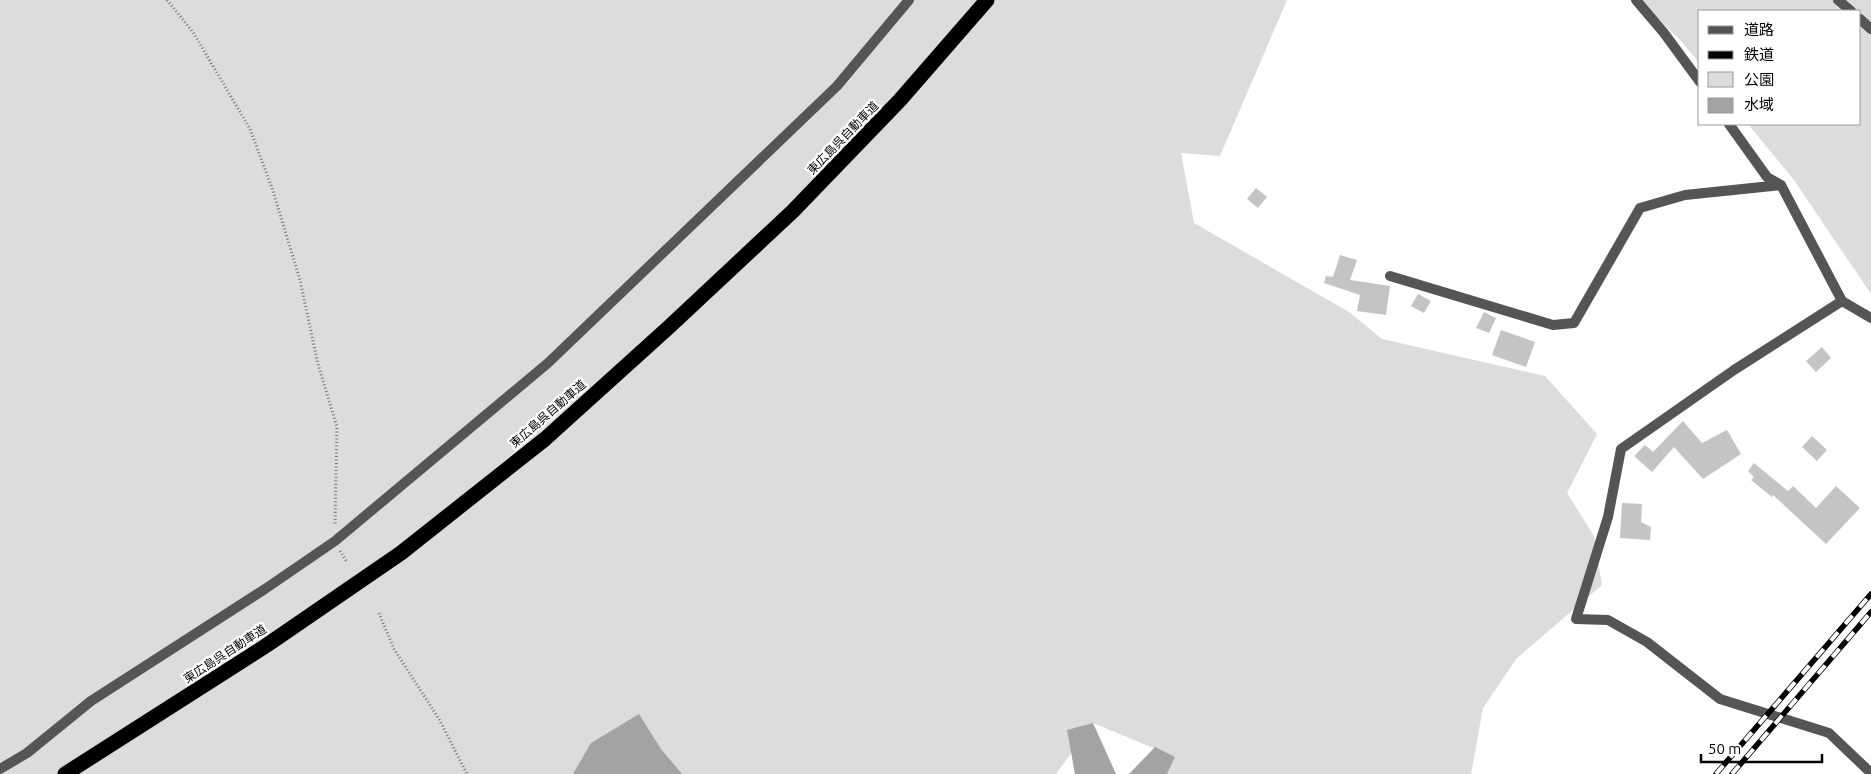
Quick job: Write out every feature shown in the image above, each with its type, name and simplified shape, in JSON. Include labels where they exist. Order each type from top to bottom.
[{"type":"highway","name":"東広島呉自動車道","points":[[65,774],[267,645],[400,553],[545,439],[793,211],[900,100],[987,0]]},
{"type":"street","points":[[0,770],[27,753],[92,701],[265,589],[334,541],[548,363],[837,86],[909,0]]},
{"type":"street","points":[[1636,0],[1664,33],[1698,79]]},
{"type":"street","points":[[1838,0],[1849,10]]},
{"type":"street","points":[[1861,20],[1871,29]]},
{"type":"street","points":[[1730,125],[1767,177],[1781,185],[1842,301],[1871,318]]},
{"type":"street","points":[[1390,276],[1553,324],[1574,323],[1640,208],[1685,195],[1781,185]]},
{"type":"street","points":[[1842,301],[1734,370],[1621,449],[1608,517],[1576,619],[1608,620],[1647,642],[1720,699],[1829,733],[1871,773]]},
{"type":"path","points":[[167,0],[193,32],[250,129],[272,188],[300,280],[318,364],[338,427],[334,541]]},
{"type":"path","points":[[379,613],[394,649],[438,719],[467,774]]},
{"type":"green space","points":[[0,0],[1287,0],[1220,156],[1181,153],[1194,223],[1349,312],[1382,339],[1545,376],[1597,434],[1567,493],[1594,536],[1602,585],[1516,659],[1483,708],[1471,774],[1167,774],[1175,757],[1093,723],[1056,774],[0,774]]},
{"type":"green space","points":[[1639,0],[1871,0],[1871,294],[1794,180],[1749,125],[1861,125],[1861,10],[1698,10],[1698,62],[1681,41]]},
{"type":"water","points":[[639,714],[661,749],[682,774],[573,774],[591,743]]},
{"type":"water","points":[[1093,723],[1116,774],[1075,774],[1067,730]]},
{"type":"water","points":[[1155,747],[1175,757],[1167,774],[1129,774]]},
{"type":"building","points":[[1256,188],[1267,197],[1258,208],[1247,199]]},
{"type":"building","points":[[1340,255],[1357,260],[1350,280],[1390,286],[1386,315],[1357,311],[1360,295],[1324,283],[1326,276],[1333,277]]},
{"type":"building","points":[[1418,294],[1431,301],[1424,313],[1411,306]]},
{"type":"building","points":[[1484,312],[1496,318],[1489,333],[1476,328]]},
{"type":"building","points":[[1501,330],[1535,342],[1526,367],[1492,355]]},
{"type":"building","points":[[1822,347],[1831,358],[1816,372],[1806,361]]},
{"type":"building","points":[[1683,421],[1702,443],[1727,430],[1741,454],[1703,479],[1674,447],[1652,472],[1634,456],[1645,445],[1653,452]]},
{"type":"building","points":[[1812,436],[1827,450],[1817,461],[1802,447]]},
{"type":"building","points":[[1754,463],[1788,491],[1793,486],[1816,508],[1836,486],[1860,508],[1826,544],[1773,495],[1772,497],[1751,480],[1754,477],[1748,471]]},
{"type":"building","points":[[1622,503],[1642,504],[1641,522],[1651,527],[1650,540],[1620,538]]},
{"type":"railway","points":[[1716,774],[1871,594]]},
{"type":"railway","points":[[1732,774],[1871,612]]}]
